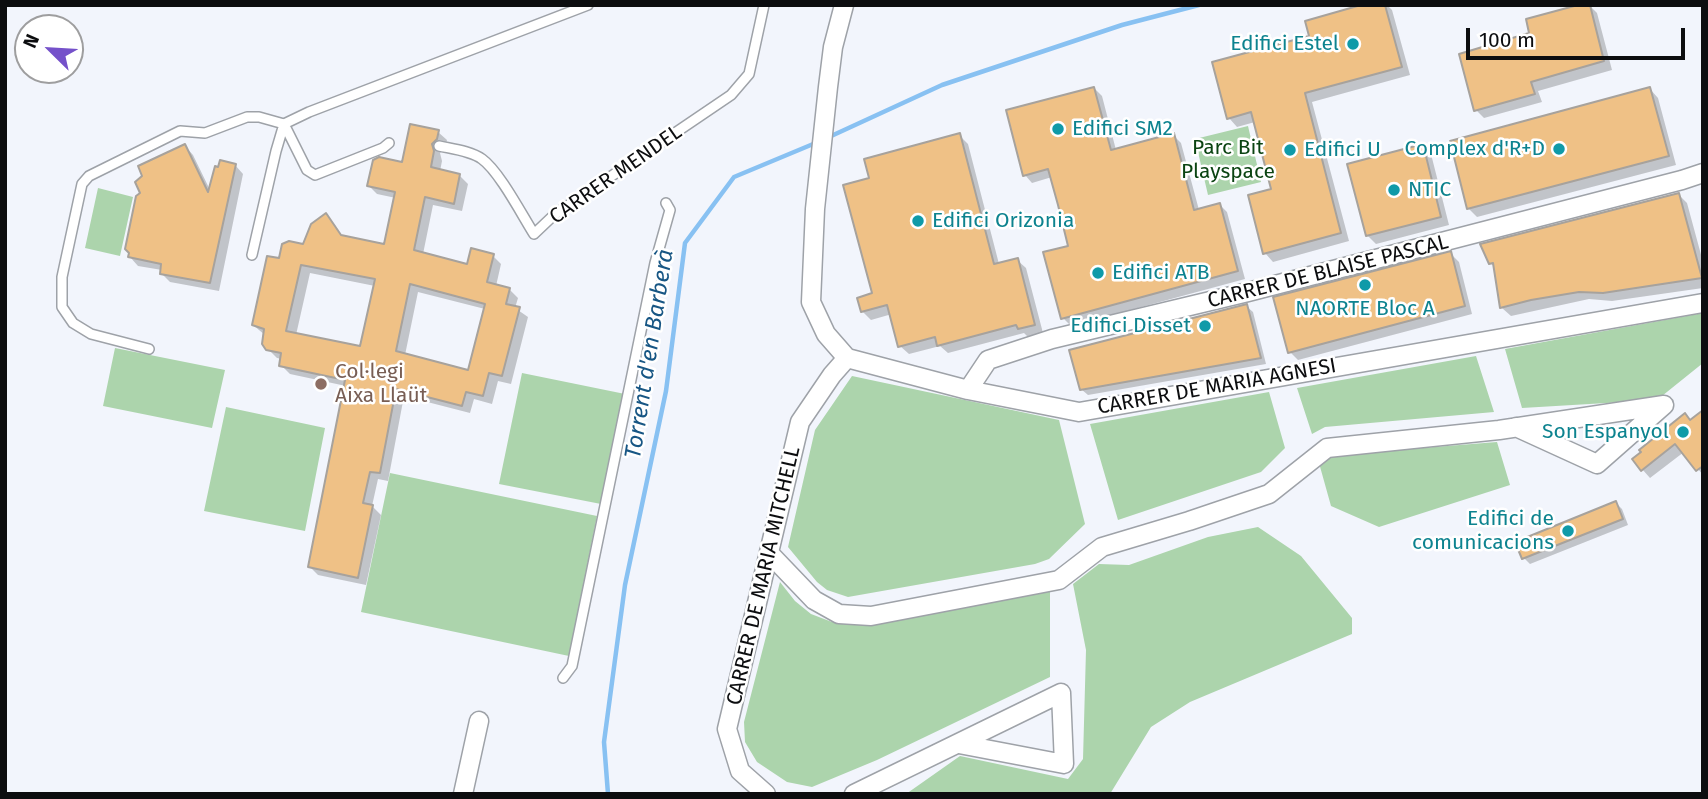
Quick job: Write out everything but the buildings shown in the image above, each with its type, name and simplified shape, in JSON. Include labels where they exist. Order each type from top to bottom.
[{"type":"street","points":[[844,5],[833,47],[828,87],[815,209],[811,302],[826,334],[847,358]]},
{"type":"street","name":"CARRER DE BLAISE PASCAL","points":[[968,390],[988,360],[1052,339],[1451,241],[1703,173]]},
{"type":"street","name":"CARRER DE MARIA AGNESI","points":[[847,358],[968,390],[1079,412],[1703,303]]},
{"type":"street","name":"CARRER DE MARIA MITCHELL","points":[[766,794],[740,771],[727,729],[800,422],[847,358]]},
{"type":"street","points":[[769,554],[814,600],[839,614],[871,616],[1059,580],[1102,547],[1269,494],[1326,447],[1516,427],[1664,405],[1597,464],[1516,427]]},
{"type":"street","points":[[855,794],[1061,693],[1064,764],[959,744]]},
{"type":"street","points":[[463,794],[479,721]]},
{"type":"lane","points":[[149,349],[91,334],[73,323],[62,307],[62,277],[82,184],[89,176],[180,131],[205,133],[247,117],[259,117],[284,124],[588,5]]},
{"type":"lane","name":"CARRER MENDEL","points":[[439,146],[482,159],[494,172],[534,234],[554,215],[732,95],[749,74],[764,5]]},
{"type":"lane","points":[[284,124],[307,170],[316,175],[383,148],[389,143]]},
{"type":"lane","points":[[253,255],[284,124]]},
{"type":"lane","points":[[563,678],[572,666],[655,263],[670,210],[666,203]]},
{"type":"green space","name":"Parc Bit Playspace","points":[[1248,126],[1261,182],[1208,195],[1195,139]]},
{"type":"green space","points":[[98,188],[133,197],[120,256],[85,248]]},
{"type":"green space","points":[[1703,313],[1703,363],[1657,400],[1522,408],[1505,349]]},
{"type":"green space","points":[[115,348],[225,370],[212,428],[103,406]]},
{"type":"green space","points":[[1476,356],[1494,412],[1325,427],[1312,434],[1297,388]]},
{"type":"green space","points":[[522,373],[625,394],[601,504],[499,484]]},
{"type":"green space","points":[[852,376],[1059,420],[1085,524],[1049,559],[1035,564],[848,597],[827,590],[788,547],[815,430]]},
{"type":"green space","points":[[1269,392],[1285,448],[1261,472],[1118,520],[1090,424]]},
{"type":"green space","points":[[226,407],[325,428],[305,531],[204,511]]},
{"type":"green space","points":[[1497,442],[1510,485],[1379,527],[1331,506],[1319,463],[1335,455]]},
{"type":"green space","points":[[390,473],[597,516],[569,656],[361,612]]},
{"type":"green space","points":[[1258,527],[1301,556],[1352,618],[1352,634],[1190,702],[1151,727],[1110,794],[906,794],[960,756],[1068,779],[1083,759],[1086,650],[1073,584],[1099,564],[1129,565],[1208,537]]},
{"type":"green space","points":[[780,582],[795,601],[811,614],[832,622],[869,623],[1050,587],[1050,677],[877,760],[812,787],[787,782],[757,762],[745,742],[744,722]]},
{"type":"waterway","name":"Torrent d'en Barberà","points":[[829,137],[942,85],[1122,25],[1199,5]]},
{"type":"waterway","name":"Torrent d'en Barberà","points":[[608,794],[604,742],[625,585],[666,391],[685,243],[734,177],[818,142]]},
{"type":"place","name":"Edifici Estel","points":[[1353,44]]},
{"type":"place","name":"Edifici SM2","points":[[1058,129]]},
{"type":"place","name":"Complex d'R+D","points":[[1559,149]]},
{"type":"place","name":"Edifici U","points":[[1290,150]]},
{"type":"place","name":"NTIC","points":[[1394,190]]},
{"type":"place","name":"Edifici Orizonia","points":[[918,221]]},
{"type":"place","name":"Edifici ATB","points":[[1098,273]]},
{"type":"place","name":"NAORTE Bloc A","points":[[1365,285]]},
{"type":"place","name":"Edifici Disset","points":[[1205,326]]},
{"type":"place","name":"Col·legi Aixa Llaüt","points":[[321,384]]},
{"type":"place","name":"Son Espanyol","points":[[1683,432]]},
{"type":"place","name":"Edifici de comunicacions","points":[[1568,531]]}]
